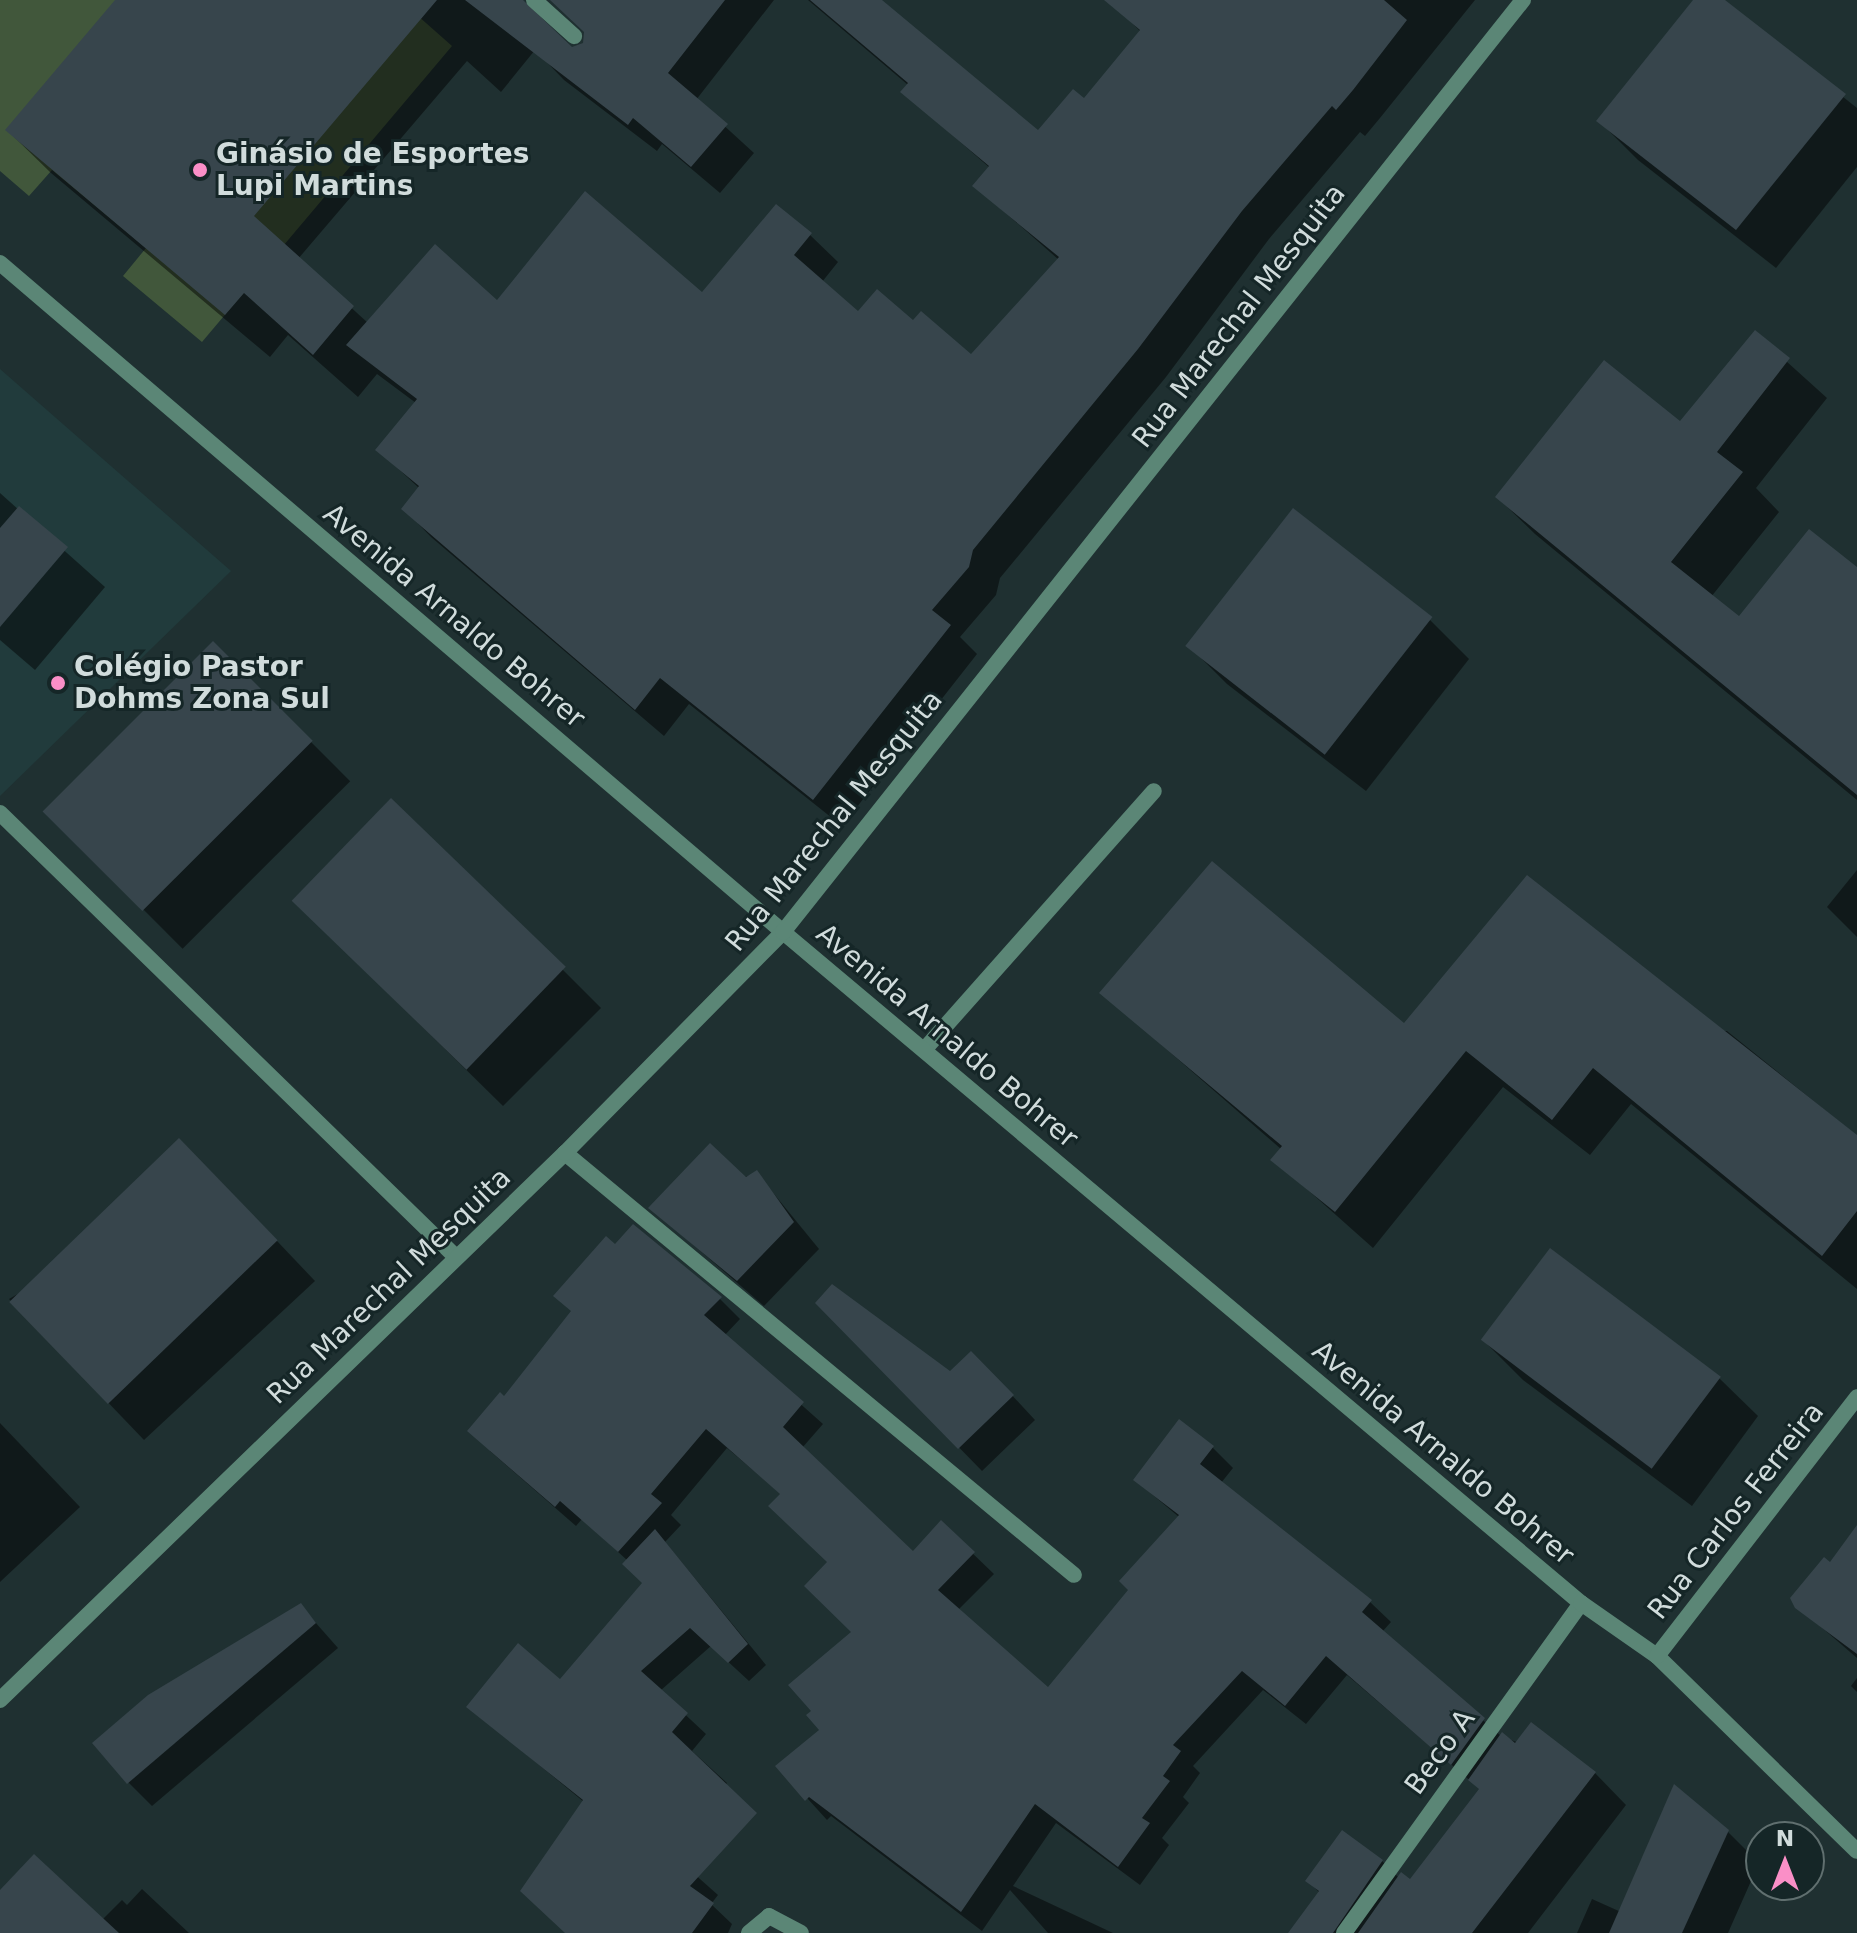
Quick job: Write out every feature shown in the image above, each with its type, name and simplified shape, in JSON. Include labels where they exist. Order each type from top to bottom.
[{"type":"street","points":[[534,0],[574,36]]},
{"type":"street","name":"Rua Marechal Mesquita","points":[[0,1700],[565,1153],[783,932],[1523,0]]},
{"type":"street","name":"Avenida Arnaldo Bohrer","points":[[0,263],[783,932],[1581,1603],[1657,1656],[1857,1851]]},
{"type":"street","points":[[924,1050],[1154,791]]},
{"type":"street","points":[[0,813],[456,1257]]},
{"type":"street","points":[[565,1153],[1074,1575]]},
{"type":"street","name":"Rua Carlos Ferreira","points":[[1657,1656],[1857,1397]]},
{"type":"street","name":"Beco A","points":[[1344,1933],[1581,1603]]},
{"type":"street","points":[[749,1933],[769,1916],[801,1933]]},
{"type":"shaded area","name":"Colégio Pastor Dohms Zona Sul","points":[[0,369],[231,571],[0,796]]},
{"type":"green space","name":"Ginásio de Esportes Lupi Martins","points":[[0,0],[400,0],[452,46],[202,342],[123,276],[146,248],[52,170],[29,196],[0,171]]},
{"type":"building","name":"Ginásio de Esportes Lupi Martins","points":[[115,0],[437,0],[254,216],[354,306],[313,355],[244,293],[225,315],[5,130]]},
{"type":"building","points":[[465,0],[523,0],[572,47],[583,43],[584,32],[550,0],[725,0],[668,73],[728,124],[691,167],[633,118],[628,125]]},
{"type":"building","points":[[810,0],[882,0],[1038,130],[1073,89],[1084,98],[1140,30],[1104,0],[1384,0],[1407,20],[1336,110],[1332,106],[1242,211],[1138,349],[973,550],[969,567],[932,610],[951,625],[813,800],[660,678],[635,710],[401,509],[419,486],[375,450],[417,399],[346,345],[435,244],[497,300],[585,191],[702,292],[776,204],[812,233],[794,255],[858,311],[877,289],[913,320],[921,311],[971,354],[1059,257],[972,186],[989,166],[900,92],[908,83]]},
{"type":"building","points":[[1693,0],[1725,0],[1846,94],[1736,230],[1596,121]]},
{"type":"building","points":[[1755,330],[1790,358],[1717,452],[1743,472],[1671,562],[1739,616],[1809,529],[1857,567],[1857,795],[1495,497],[1604,360],[1680,421]]},
{"type":"building","points":[[19,506],[68,547],[0,627],[0,528]]},
{"type":"building","points":[[1293,508],[1432,617],[1325,755],[1185,646]]},
{"type":"building","points":[[213,641],[313,741],[142,911],[43,811]]},
{"type":"building","points":[[391,798],[566,967],[466,1070],[292,901]]},
{"type":"building","points":[[1212,861],[1404,1023],[1527,875],[1857,1135],[1857,1211],[1822,1256],[1593,1068],[1552,1120],[1466,1051],[1335,1212],[1270,1160],[1282,1146],[1099,993]]},
{"type":"building","points":[[179,1138],[278,1240],[108,1404],[9,1302]]},
{"type":"building","points":[[710,1143],[746,1177],[757,1170],[794,1222],[737,1281],[648,1208]]},
{"type":"building","points":[[633,1224],[722,1297],[704,1315],[804,1402],[783,1427],[913,1551],[941,1520],[975,1552],[938,1590],[1048,1687],[1128,1590],[1119,1581],[1179,1515],[1133,1480],[1179,1419],[1214,1446],[1200,1464],[1372,1600],[1362,1612],[1485,1718],[1451,1765],[1326,1656],[1285,1706],[1242,1671],[1173,1745],[1181,1751],[1163,1776],[1170,1781],[1142,1818],[1150,1823],[1118,1867],[1035,1804],[961,1912],[809,1797],[805,1801],[775,1766],[819,1730],[806,1715],[811,1711],[788,1685],[851,1632],[804,1586],[827,1562],[768,1506],[780,1494],[706,1429],[651,1494],[662,1503],[618,1552],[560,1501],[555,1507],[467,1431],[500,1392],[504,1396],[571,1311],[553,1296],[606,1236],[615,1244]]},
{"type":"building","points":[[1550,1248],[1721,1377],[1652,1469],[1481,1340]]},
{"type":"building","points":[[832,1284],[950,1371],[971,1351],[1014,1395],[958,1449],[815,1303]]},
{"type":"building","points":[[1857,1525],[1857,1654],[1795,1608],[1790,1598],[1824,1557],[1830,1562]]},
{"type":"building","points":[[655,1529],[748,1644],[728,1663],[690,1628],[641,1671],[688,1713],[672,1732],[757,1813],[690,1886],[714,1903],[692,1933],[565,1933],[520,1891],[583,1800],[466,1707],[518,1643],[560,1679],[642,1583],[622,1564]]},
{"type":"building","points":[[301,1603],[316,1623],[127,1784],[92,1743],[148,1695]]},
{"type":"building","points":[[1531,1722],[1596,1772],[1472,1933],[1358,1933],[1401,1872],[1410,1879],[1479,1789],[1468,1780],[1502,1732],[1515,1743]]},
{"type":"building","points":[[1674,1784],[1729,1830],[1682,1933],[1609,1933]]},
{"type":"building","points":[[1342,1830],[1383,1860],[1333,1933],[1288,1933],[1319,1891],[1305,1881]]},
{"type":"building","points":[[34,1854],[119,1933],[0,1933],[0,1890]]},
{"type":"place","name":"Ginásio de Esportes Lupi Martins","points":[[200,170]]},
{"type":"place","name":"Colégio Pastor Dohms Zona Sul","points":[[58,683]]}]
